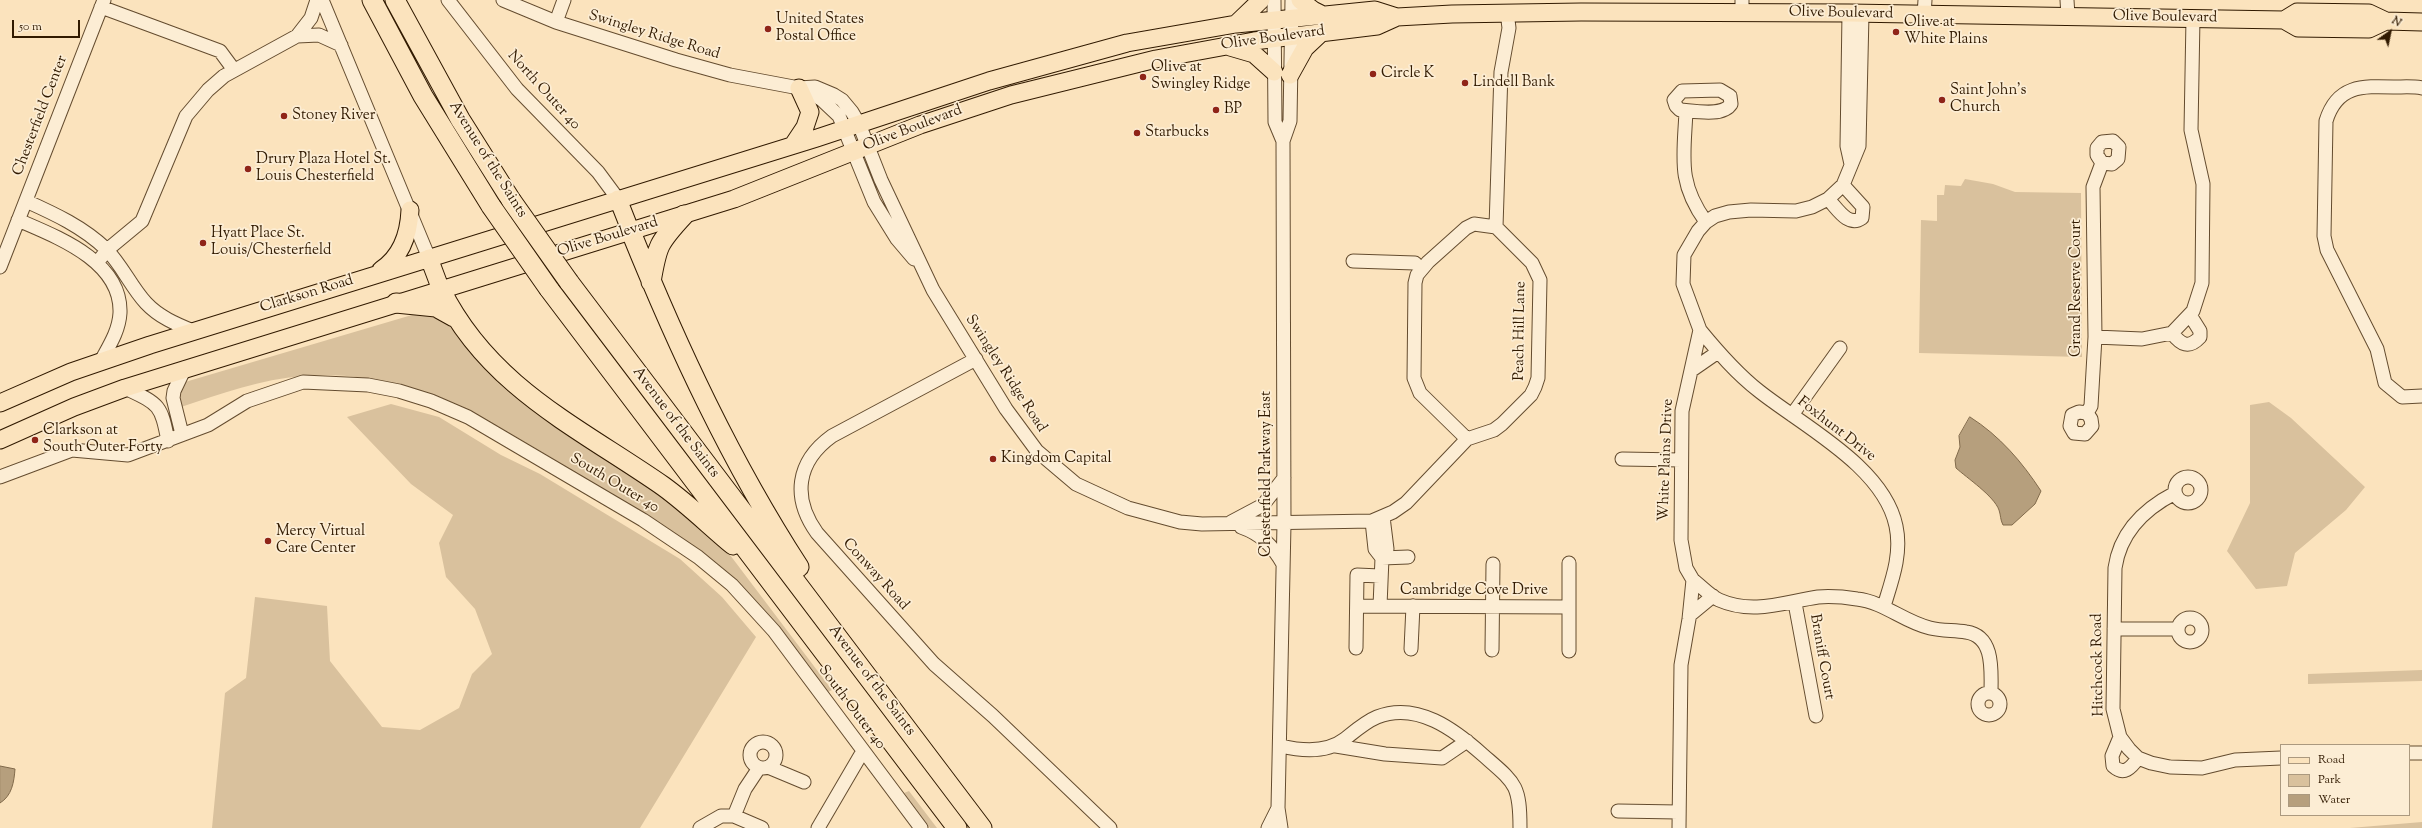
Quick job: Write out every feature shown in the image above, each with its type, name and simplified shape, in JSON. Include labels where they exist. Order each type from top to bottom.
[{"type":"highway","name":"Avenue of the Saints","points":[[372,0],[423,96],[491,206],[549,289],[957,828]]},
{"type":"highway","name":"Avenue of the Saints","points":[[395,0],[460,119],[511,200],[569,282],[982,828]]},
{"type":"highway","points":[[651,282],[656,251],[662,239],[684,215]]},
{"type":"highway","points":[[631,232],[694,380],[744,474],[802,571],[826,621]]},
{"type":"highway","points":[[441,290],[454,317],[497,369],[514,385],[555,416],[684,502],[762,571]]},
{"type":"highway","points":[[396,303],[436,307],[454,317]]},
{"type":"main road","points":[[1236,24],[1261,0]]},
{"type":"main road","points":[[1300,0],[1313,10],[1325,16]]},
{"type":"main road","name":"Olive Boulevard","points":[[441,290],[631,232],[767,187],[950,114],[1018,93],[1091,74],[1224,46],[1274,38],[1291,28],[1325,16],[1375,10],[1397,17],[1507,12],[1742,7],[1855,14],[1924,7],[2068,8],[2193,18],[2284,20],[2297,12],[2369,13],[2386,21],[2422,22]]},
{"type":"main road","name":"Olive Boulevard","points":[[618,200],[852,127],[937,97],[1127,43],[1236,24],[1273,21],[1291,28],[1322,32],[1377,26],[1397,17]]},
{"type":"main road","points":[[1224,46],[1254,54],[1282,73],[1322,32]]},
{"type":"main road","points":[[793,145],[805,127],[810,112],[799,88]]},
{"type":"main road","points":[[618,200],[631,232]]},
{"type":"main road","name":"Clarkson Road","points":[[0,403],[101,361],[193,331],[618,200]]},
{"type":"main road","points":[[377,274],[388,266],[403,246],[407,234],[410,210]]},
{"type":"main road","points":[[0,440],[125,388],[185,368],[441,290],[429,258]]},
{"type":"street","points":[[97,263],[107,250],[142,221],[186,116],[208,90],[234,70],[297,36],[311,18],[317,0]]},
{"type":"street","points":[[322,0],[429,258]]},
{"type":"street","name":"North Outer 40","points":[[448,0],[517,89],[598,172],[618,200]]},
{"type":"street","name":"Swingley Ridge Road","points":[[503,0],[556,22],[711,70],[799,88],[815,87],[834,95],[848,106],[852,127],[861,149],[881,215],[897,239],[923,270],[1016,425],[1048,462],[1076,484],[1110,502],[1166,520],[1202,524],[1284,524]]},
{"type":"street","points":[[556,22],[564,0]]},
{"type":"street","name":"Chesterfield Parkway East","points":[[1274,0],[1274,38],[1282,73],[1290,121],[1283,141],[1284,524],[1281,746],[1278,808],[1281,828]]},
{"type":"street","name":"Chesterfield Parkway East","points":[[1282,73],[1291,28],[1292,0]]},
{"type":"street","points":[[103,3],[220,50],[234,70]]},
{"type":"street","name":"Chesterfield Center","points":[[0,267],[103,3]]},
{"type":"street","points":[[1467,439],[1420,393],[1414,378],[1415,283],[1416,275],[1422,269],[1474,224],[1496,227],[1501,72],[1509,28],[1507,12]]},
{"type":"street","points":[[1700,330],[1683,284],[1682,270],[1684,255],[1690,243],[1706,222],[1729,212],[1796,211],[1812,207],[1828,199],[1843,185],[1859,146],[1855,14]]},
{"type":"street","points":[[2095,337],[2142,339],[2172,333],[2190,315],[2202,283],[2203,184],[2191,130],[2193,18]]},
{"type":"street","points":[[297,36],[319,35],[341,45]]},
{"type":"street","points":[[2422,88],[2360,87],[2340,96],[2332,106],[2326,121],[2324,236],[2331,262],[2377,349],[2385,383],[2402,397],[2422,396]]},
{"type":"street","points":[[1686,111],[1684,152],[1686,184],[1692,203],[1706,222]]},
{"type":"street","name":"Grand Reserve Court","points":[[2087,413],[2091,406],[2095,337],[2093,187],[2102,163]]},
{"type":"street","points":[[1828,199],[1849,221],[1855,222],[1862,218],[1863,207],[1843,185]]},
{"type":"street","points":[[26,201],[61,216],[107,250],[146,303],[169,321],[193,331]]},
{"type":"street","points":[[18,220],[50,234],[97,263],[112,284],[118,298],[120,313],[112,341],[101,361]]},
{"type":"street","name":"Peach Hill Lane","points":[[1284,524],[1377,519],[1406,503],[1467,439],[1494,430],[1531,395],[1538,378],[1540,280],[1532,263],[1496,227]]},
{"type":"street","points":[[1353,261],[1415,263],[1422,269]]},
{"type":"street","points":[[2172,333],[2184,345],[2190,345],[2196,342],[2200,337],[2200,331],[2190,315]]},
{"type":"street","name":"Foxhunt Drive","points":[[1700,330],[1740,375],[1857,464],[1876,486],[1890,509],[1896,526],[1897,549],[1894,574],[1884,606]]},
{"type":"street","name":"White Plains Drive","points":[[1679,828],[1681,665],[1690,615],[1693,580],[1686,568],[1681,540],[1682,411],[1700,330]]},
{"type":"street","points":[[1792,415],[1840,348]]},
{"type":"street","points":[[1692,370],[1718,352]]},
{"type":"street","name":"Conway Road","points":[[976,359],[832,436],[820,444],[804,471],[800,486],[801,502],[810,524],[817,533],[934,664],[993,716],[1110,828]]},
{"type":"street","points":[[182,434],[173,398],[174,391],[185,368]]},
{"type":"street","name":"South Outer 40","points":[[0,477],[72,450],[128,455],[208,425],[247,401],[303,382],[338,382],[399,391],[468,417],[643,520],[698,557],[732,585],[774,631],[920,828]]},
{"type":"street","points":[[125,388],[157,404],[163,413],[168,441]]},
{"type":"street","points":[[1622,459],[1681,460]]},
{"type":"street","points":[[1230,524],[1263,505],[1284,478]]},
{"type":"street","name":"Hitchcock Road","points":[[2175,492],[2163,499],[2145,514],[2122,539],[2115,568],[2113,709],[2120,737],[2138,758],[2151,764],[2170,767],[2202,768],[2236,760],[2280,758]]},
{"type":"street","points":[[1377,519],[1375,549],[1382,558],[1408,557]]},
{"type":"street","points":[[1230,524],[1254,532],[1268,542],[1283,564]]},
{"type":"street","name":"Cambridge Cove Drive","points":[[1380,606],[1380,576],[1382,558]]},
{"type":"street","points":[[1569,563],[1569,650]]},
{"type":"street","points":[[1492,650],[1493,564]]},
{"type":"street","points":[[1356,648],[1357,575],[1380,576]]},
{"type":"street","points":[[1693,580],[1713,596],[1741,607],[1766,608],[1795,603],[1817,597],[1860,599],[1884,606],[1929,628],[1967,632],[1982,640],[1988,650],[1991,693]]},
{"type":"street","points":[[1690,615],[1713,596]]},
{"type":"street","name":"Braniff Court","points":[[1795,603],[1816,716]]},
{"type":"street","name":"Cambridge Cove Drive","points":[[1357,606],[1568,607]]},
{"type":"street","points":[[1412,649],[1413,606]]},
{"type":"street","points":[[2114,629],[2178,629]]},
{"type":"street","points":[[1336,746],[1361,726],[1378,716],[1397,712],[1419,714],[1443,724],[1467,741],[1515,786],[1520,799],[1520,828]]},
{"type":"street","points":[[2120,737],[2112,756],[2112,766],[2118,770],[2126,771],[2132,767],[2138,758]]},
{"type":"street","points":[[1281,746],[1302,750],[1336,746],[1385,754],[1442,758],[1467,741]]},
{"type":"street","points":[[818,828],[863,751]]},
{"type":"street","points":[[2410,753],[2422,753]]},
{"type":"street","points":[[734,816],[745,789],[763,768],[804,782]]},
{"type":"street","name":"Chesterfield Parkway East","points":[[1268,828],[1278,808]]},
{"type":"street","points":[[1618,811],[1678,812]]},
{"type":"street","points":[[700,828],[711,819],[721,816],[734,816],[762,828]]},
{"type":"green space","points":[[1965,179],[1993,184],[2015,192],[2081,193],[2082,357],[1919,353],[1921,220],[1937,221],[1937,195],[1944,195],[1945,185],[1961,186]]},
{"type":"green space","points":[[422,312],[444,320],[485,369],[542,418],[574,440],[649,484],[727,551],[832,690],[828,692],[778,628],[736,582],[707,556],[646,514],[530,445],[458,407],[421,392],[383,381],[343,376],[303,376],[272,380],[256,384],[181,407],[175,385]]},
{"type":"green space","points":[[2269,402],[2291,418],[2365,487],[2346,510],[2295,553],[2287,586],[2256,589],[2227,551],[2250,503],[2250,405]]},
{"type":"green space","points":[[391,404],[439,417],[501,455],[540,474],[680,559],[722,597],[756,637],[640,828],[212,828],[225,693],[246,678],[255,597],[327,606],[330,661],[382,727],[420,730],[459,708],[472,674],[492,654],[475,609],[446,577],[439,543],[453,515],[411,484],[347,417]]},
{"type":"green space","points":[[2422,670],[2422,681],[2308,684],[2308,674]]},
{"type":"green space","points":[[909,791],[937,828],[930,828],[904,793]]},
{"type":"green space","points":[[2422,822],[2422,828],[2350,828]]},
{"type":"water","points":[[1970,417],[1991,432],[2010,450],[2041,491],[2035,504],[2012,525],[2003,525],[1999,510],[1992,499],[1956,468],[1955,460],[1960,447],[1959,436]]},
{"type":"water","points":[[0,766],[15,769],[10,793],[0,803]]},
{"type":"place","name":"United States Postal Office","points":[[768,29]]},
{"type":"place","name":"Olive at White Plains","points":[[1896,32]]},
{"type":"place","name":"Circle K","points":[[1373,74]]},
{"type":"place","name":"Olive at Swingley Ridge","points":[[1143,77]]},
{"type":"place","name":"Lindell Bank","points":[[1465,83]]},
{"type":"place","name":"Saint John's Church","points":[[1942,100]]},
{"type":"place","name":"BP","points":[[1216,110]]},
{"type":"place","name":"Stoney River","points":[[284,116]]},
{"type":"place","name":"Starbucks","points":[[1137,133]]},
{"type":"place","name":"Drury Plaza Hotel St. Louis Chesterfield","points":[[248,169]]},
{"type":"place","name":"Hyatt Place St. Louis/Chesterfield","points":[[203,243]]},
{"type":"place","name":"Clarkson at South Outer Forty","points":[[35,440]]},
{"type":"place","name":"Kingdom Capital","points":[[993,459]]},
{"type":"place","name":"Mercy Virtual Care Center","points":[[268,541]]}]
